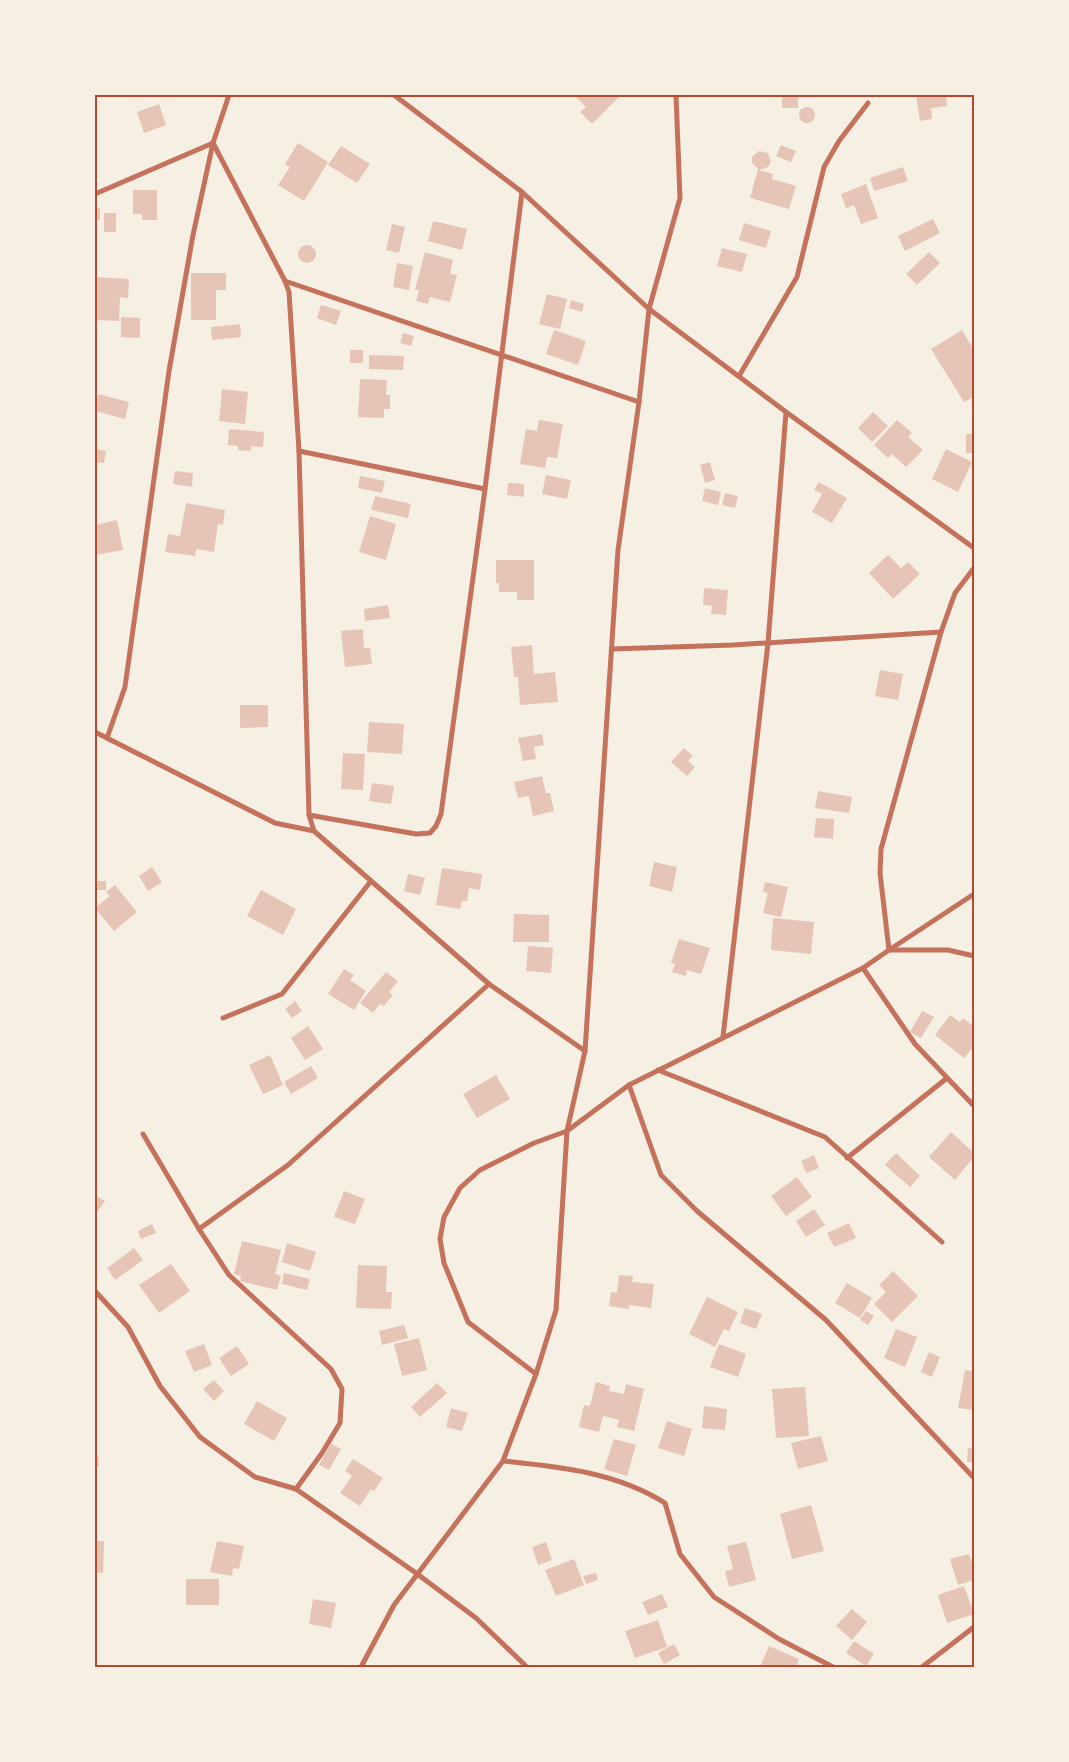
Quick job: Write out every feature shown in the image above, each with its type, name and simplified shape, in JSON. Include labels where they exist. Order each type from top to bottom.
[{"type":"street","points":[[107,738],[125,687],[169,371],[193,235],[213,143],[229,95]]},
{"type":"street","points":[[394,95],[522,192],[649,309],[786,412],[974,548]]},
{"type":"street","points":[[361,1667],[394,1605],[416,1573],[503,1460],[536,1374],[556,1310],[567,1131],[585,1051],[618,550],[639,402],[649,309],[680,198],[676,95]]},
{"type":"street","points":[[739,376],[797,277],[824,167],[839,141],[868,103]]},
{"type":"street","points":[[95,194],[213,143]]},
{"type":"street","points":[[213,143],[285,281],[290,302],[299,451],[309,815],[314,831]]},
{"type":"street","points":[[309,815],[416,834],[430,833],[436,826],[441,814],[486,489],[522,192]]},
{"type":"street","points":[[285,281],[639,402]]},
{"type":"street","points":[[723,1037],[768,643],[786,412]]},
{"type":"street","points":[[299,451],[486,489]]},
{"type":"street","points":[[889,950],[880,873],[881,850],[941,632],[955,593],[974,568]]},
{"type":"street","points":[[612,649],[768,643],[941,632]]},
{"type":"street","points":[[95,732],[275,823],[314,831],[489,984],[585,1051]]},
{"type":"street","points":[[223,1018],[282,994],[371,881]]},
{"type":"street","points":[[536,1374],[468,1322],[444,1263],[440,1239],[444,1217],[460,1188],[480,1170],[534,1143],[567,1131],[630,1085],[863,968],[974,894]]},
{"type":"street","points":[[889,950],[948,950],[974,956]]},
{"type":"street","points":[[863,968],[915,1044],[974,1106]]},
{"type":"street","points":[[199,1229],[288,1164],[489,984]]},
{"type":"street","points":[[658,1070],[809,1128],[826,1137],[942,1242]]},
{"type":"street","points":[[847,1158],[947,1078]]},
{"type":"street","points":[[630,1085],[662,1175],[697,1211],[826,1320],[974,1478]]},
{"type":"street","points":[[143,1134],[199,1229],[229,1274],[331,1369],[342,1390],[340,1423],[322,1453],[296,1489]]},
{"type":"street","points":[[95,1292],[128,1327],[160,1386],[200,1437],[255,1477],[296,1489],[416,1573],[476,1618],[527,1667]]},
{"type":"street","points":[[503,1460],[575,1469],[644,1490],[665,1504],[680,1554],[714,1598],[779,1639],[833,1667]]},
{"type":"street","points":[[922,1667],[974,1627]]},
{"type":"building","points":[[574,95],[621,95],[592,124],[580,112],[586,107]]},
{"type":"building","points":[[782,95],[798,95],[798,108],[782,108]]},
{"type":"building","points":[[916,95],[946,95],[947,106],[931,108],[932,119],[920,121]]},
{"type":"building","points":[[159,104],[166,125],[144,133],[137,112]]},
{"type":"building","points":[[807,107],[813,109],[815,115],[813,121],[807,123],[801,121],[799,115],[801,109]]},
{"type":"building","points":[[298,143],[328,162],[304,201],[278,185],[290,167],[285,164]]},
{"type":"building","points":[[781,145],[796,151],[791,162],[776,156]]},
{"type":"building","points":[[341,146],[370,164],[357,183],[328,165]]},
{"type":"building","points":[[759,151],[768,153],[771,162],[768,167],[759,170],[773,174],[772,179],[796,186],[789,209],[750,198],[758,169],[752,163],[752,157]]},
{"type":"building","points":[[903,167],[908,181],[874,191],[870,178]]},
{"type":"building","points":[[866,184],[878,218],[861,224],[854,205],[846,208],[841,194]]},
{"type":"building","points":[[133,190],[157,190],[157,220],[142,220],[142,214],[133,214]]},
{"type":"building","points":[[95,208],[100,208],[100,220],[95,220]]},
{"type":"building","points":[[104,213],[116,213],[116,232],[104,232]]},
{"type":"building","points":[[933,219],[940,233],[905,251],[898,236]]},
{"type":"building","points":[[433,221],[467,229],[462,250],[428,241]]},
{"type":"building","points":[[744,223],[771,231],[766,248],[739,240]]},
{"type":"building","points":[[392,224],[405,227],[399,253],[386,250]]},
{"type":"building","points":[[307,245],[313,248],[316,254],[313,260],[307,263],[301,260],[298,254],[301,248]]},
{"type":"building","points":[[722,248],[747,254],[742,272],[717,266]]},
{"type":"building","points":[[425,252],[453,260],[450,274],[457,275],[450,302],[430,297],[428,304],[416,301],[419,290],[415,290]]},
{"type":"building","points":[[929,252],[940,263],[917,285],[906,274]]},
{"type":"building","points":[[397,263],[413,266],[409,290],[393,287]]},
{"type":"building","points":[[191,273],[226,273],[226,290],[216,290],[216,320],[191,320]]},
{"type":"building","points":[[95,277],[129,279],[128,298],[120,297],[119,321],[95,320]]},
{"type":"building","points":[[547,294],[567,299],[560,329],[539,324]]},
{"type":"building","points":[[571,300],[584,304],[582,312],[569,308]]},
{"type":"building","points":[[321,305],[341,311],[336,325],[317,318]]},
{"type":"building","points":[[121,317],[140,318],[140,338],[121,337]]},
{"type":"building","points":[[240,324],[241,337],[212,340],[211,327]]},
{"type":"building","points":[[554,330],[586,341],[578,365],[546,354]]},
{"type":"building","points":[[962,330],[974,350],[974,397],[964,402],[931,349]]},
{"type":"building","points":[[403,333],[414,336],[411,346],[400,343]]},
{"type":"building","points":[[350,350],[363,350],[363,363],[350,363]]},
{"type":"building","points":[[369,355],[404,356],[403,370],[369,369]]},
{"type":"building","points":[[360,379],[387,380],[386,395],[390,395],[390,409],[384,409],[384,418],[358,417]]},
{"type":"building","points":[[222,389],[248,392],[245,424],[219,421]]},
{"type":"building","points":[[98,394],[129,402],[125,419],[95,411]]},
{"type":"building","points":[[873,412],[888,426],[872,442],[858,428]]},
{"type":"building","points":[[539,420],[563,424],[557,458],[547,457],[545,468],[520,464],[526,429],[537,431]]},
{"type":"building","points":[[897,420],[912,433],[908,437],[923,450],[906,467],[892,454],[888,458],[874,445]]},
{"type":"building","points":[[229,429],[264,432],[263,447],[251,446],[251,451],[238,450],[238,446],[228,445]]},
{"type":"building","points":[[966,434],[974,434],[974,453],[966,453]]},
{"type":"building","points":[[95,449],[106,451],[104,463],[95,462]]},
{"type":"building","points":[[946,449],[972,462],[958,492],[932,479]]},
{"type":"building","points":[[710,462],[715,480],[705,483],[700,465]]},
{"type":"building","points":[[175,471],[193,473],[192,487],[173,484]]},
{"type":"building","points":[[546,475],[571,480],[567,499],[542,494]]},
{"type":"building","points":[[360,476],[385,481],[382,493],[358,488]]},
{"type":"building","points":[[819,482],[847,498],[832,523],[812,512],[822,494],[814,490]]},
{"type":"building","points":[[508,483],[524,484],[524,497],[507,495]]},
{"type":"building","points":[[705,488],[721,492],[718,505],[702,501]]},
{"type":"building","points":[[725,493],[738,496],[735,508],[722,505]]},
{"type":"building","points":[[375,496],[411,504],[408,518],[371,510]]},
{"type":"building","points":[[186,503],[225,510],[223,525],[218,524],[214,552],[196,549],[195,556],[165,552],[168,534],[180,536]]},
{"type":"building","points":[[370,516],[396,524],[386,560],[359,552]]},
{"type":"building","points":[[117,520],[123,550],[95,555],[95,525]]},
{"type":"building","points":[[888,555],[901,568],[908,562],[920,574],[893,599],[869,573]]},
{"type":"building","points":[[496,560],[534,560],[534,600],[517,600],[517,592],[499,592],[499,583],[496,583]]},
{"type":"building","points":[[704,588],[728,590],[726,615],[711,614],[712,606],[703,605]]},
{"type":"building","points":[[388,605],[390,618],[365,621],[364,609]]},
{"type":"building","points":[[363,629],[364,648],[370,648],[372,664],[345,667],[341,631]]},
{"type":"building","points":[[532,645],[534,674],[555,672],[558,702],[520,705],[518,677],[514,677],[511,647]]},
{"type":"building","points":[[880,670],[903,674],[898,700],[875,696]]},
{"type":"building","points":[[240,705],[268,705],[268,727],[240,728]]},
{"type":"building","points":[[369,722],[404,724],[402,754],[367,752]]},
{"type":"building","points":[[542,734],[544,745],[534,747],[536,759],[523,761],[518,738]]},
{"type":"building","points":[[684,748],[693,756],[688,761],[695,767],[687,776],[671,762]]},
{"type":"building","points":[[343,753],[365,754],[363,790],[341,789]]},
{"type":"building","points":[[542,776],[546,793],[550,793],[554,811],[533,816],[529,796],[518,798],[514,782]]},
{"type":"building","points":[[372,783],[394,786],[391,804],[369,801]]},
{"type":"building","points":[[818,791],[852,797],[849,813],[815,808]]},
{"type":"building","points":[[816,818],[834,819],[833,839],[814,837]]},
{"type":"building","points":[[654,862],[677,867],[672,892],[649,886]]},
{"type":"building","points":[[152,867],[162,882],[148,891],[139,876]]},
{"type":"building","points":[[442,868],[482,874],[480,890],[469,888],[467,901],[462,901],[460,909],[436,905]]},
{"type":"building","points":[[408,874],[425,878],[420,895],[404,891]]},
{"type":"building","points":[[95,881],[106,881],[106,890],[95,890]]},
{"type":"building","points":[[765,882],[788,887],[781,917],[763,913],[768,893],[763,892]]},
{"type":"building","points":[[115,885],[137,912],[114,931],[95,908],[110,896],[106,892]]},
{"type":"building","points":[[261,890],[296,909],[283,935],[247,916]]},
{"type":"building","points":[[514,914],[549,915],[549,942],[513,942]]},
{"type":"building","points":[[773,918],[814,922],[811,954],[771,950]]},
{"type":"building","points":[[679,939],[710,948],[701,974],[687,970],[686,976],[672,972],[675,964],[671,963]]},
{"type":"building","points":[[528,946],[553,948],[551,973],[526,971]]},
{"type":"building","points":[[344,969],[354,975],[350,980],[366,991],[354,1010],[328,994]]},
{"type":"building","points":[[386,972],[398,981],[389,992],[393,995],[384,1006],[380,1004],[373,1013],[360,1003]]},
{"type":"building","points":[[295,1001],[302,1011],[292,1018],[285,1009]]},
{"type":"building","points":[[922,1011],[934,1017],[921,1038],[910,1032]]},
{"type":"building","points":[[950,1015],[960,1022],[963,1018],[974,1027],[974,1046],[964,1058],[935,1035]]},
{"type":"building","points":[[308,1026],[323,1049],[305,1060],[291,1038]]},
{"type":"building","points":[[270,1055],[283,1085],[263,1094],[249,1065]]},
{"type":"building","points":[[311,1066],[318,1078],[291,1094],[284,1082]]},
{"type":"building","points":[[496,1075],[510,1099],[477,1118],[463,1094]]},
{"type":"building","points":[[951,1132],[974,1153],[974,1157],[955,1180],[929,1157]]},
{"type":"building","points":[[896,1153],[920,1176],[910,1187],[885,1165]]},
{"type":"building","points":[[814,1155],[819,1168],[806,1173],[801,1161]]},
{"type":"building","points":[[797,1177],[812,1197],[786,1216],[771,1196]]},
{"type":"building","points":[[344,1191],[365,1199],[355,1224],[334,1217]]},
{"type":"building","points":[[95,1195],[105,1201],[95,1215]]},
{"type":"building","points":[[814,1209],[825,1225],[806,1237],[796,1221]]},
{"type":"building","points":[[849,1223],[856,1238],[834,1247],[827,1233]]},
{"type":"building","points":[[152,1224],[156,1233],[141,1239],[138,1231]]},
{"type":"building","points":[[242,1241],[281,1250],[275,1274],[281,1276],[277,1290],[240,1281],[241,1276],[234,1274]]},
{"type":"building","points":[[287,1243],[316,1252],[310,1271],[282,1262]]},
{"type":"building","points":[[134,1248],[143,1260],[115,1280],[107,1268]]},
{"type":"building","points":[[171,1264],[190,1291],[159,1313],[139,1285]]},
{"type":"building","points":[[358,1265],[387,1266],[386,1292],[392,1292],[391,1309],[356,1308]]},
{"type":"building","points":[[893,1271],[918,1296],[892,1322],[874,1304],[886,1292],[879,1285]]},
{"type":"building","points":[[284,1273],[310,1279],[307,1290],[282,1284]]},
{"type":"building","points":[[619,1275],[633,1276],[632,1282],[654,1284],[651,1308],[629,1305],[629,1309],[609,1306],[611,1292],[617,1293]]},
{"type":"building","points":[[847,1283],[872,1298],[860,1318],[835,1303]]},
{"type":"building","points":[[707,1297],[738,1312],[729,1331],[724,1329],[715,1347],[689,1334]]},
{"type":"building","points":[[745,1308],[762,1314],[756,1329],[740,1323]]},
{"type":"building","points":[[866,1311],[874,1316],[868,1325],[860,1320]]},
{"type":"building","points":[[404,1325],[408,1338],[382,1345],[379,1331]]},
{"type":"building","points":[[896,1329],[917,1337],[905,1367],[884,1358]]},
{"type":"building","points":[[419,1338],[427,1370],[402,1376],[394,1344]]},
{"type":"building","points":[[204,1344],[212,1365],[194,1372],[185,1351]]},
{"type":"building","points":[[719,1344],[746,1354],[738,1377],[710,1367]]},
{"type":"building","points":[[237,1346],[249,1364],[231,1376],[219,1358]]},
{"type":"building","points":[[929,1352],[940,1357],[932,1377],[921,1372]]},
{"type":"building","points":[[965,1370],[974,1371],[974,1410],[958,1408]]},
{"type":"building","points":[[214,1380],[224,1391],[214,1401],[203,1389]]},
{"type":"building","points":[[596,1382],[610,1386],[609,1391],[624,1394],[626,1384],[644,1389],[634,1431],[617,1427],[619,1420],[603,1416],[599,1432],[579,1427],[584,1405],[590,1406]]},
{"type":"building","points":[[437,1383],[447,1393],[420,1417],[411,1407]]},
{"type":"building","points":[[805,1387],[809,1436],[776,1438],[772,1389]]},
{"type":"building","points":[[257,1401],[287,1418],[274,1441],[244,1424]]},
{"type":"building","points":[[704,1406],[727,1409],[725,1430],[702,1428]]},
{"type":"building","points":[[451,1408],[468,1413],[462,1431],[446,1427]]},
{"type":"building","points":[[667,1421],[692,1429],[684,1456],[658,1448]]},
{"type":"building","points":[[821,1436],[828,1461],[798,1469],[791,1443]]},
{"type":"building","points":[[614,1439],[636,1445],[627,1476],[604,1469]]},
{"type":"building","points":[[331,1444],[341,1449],[329,1470],[319,1465]]},
{"type":"building","points":[[968,1448],[974,1449],[974,1462],[967,1462]]},
{"type":"building","points":[[95,1455],[98,1455],[99,1466],[95,1467]]},
{"type":"building","points":[[353,1459],[383,1478],[374,1491],[371,1489],[360,1506],[340,1493],[352,1476],[345,1471]]},
{"type":"building","points":[[811,1505],[824,1551],[792,1559],[780,1514]]},
{"type":"building","points":[[95,1541],[104,1541],[103,1573],[95,1572]]},
{"type":"building","points":[[217,1541],[244,1546],[239,1569],[233,1568],[232,1576],[210,1572]]},
{"type":"building","points":[[546,1542],[552,1560],[538,1565],[532,1547]]},
{"type":"building","points":[[746,1542],[756,1580],[729,1587],[725,1571],[733,1569],[727,1546]]},
{"type":"building","points":[[969,1554],[974,1568],[974,1580],[958,1585],[950,1559]]},
{"type":"building","points":[[574,1559],[584,1585],[556,1596],[545,1570]]},
{"type":"building","points":[[596,1573],[598,1580],[586,1584],[583,1576]]},
{"type":"building","points":[[186,1579],[219,1579],[219,1605],[186,1605]]},
{"type":"building","points":[[964,1586],[974,1614],[947,1623],[938,1595]]},
{"type":"building","points":[[662,1594],[668,1607],[648,1615],[642,1602]]},
{"type":"building","points":[[313,1599],[336,1603],[331,1628],[309,1624]]},
{"type":"building","points":[[852,1609],[867,1622],[852,1640],[836,1626]]},
{"type":"building","points":[[658,1620],[667,1647],[635,1658],[625,1631]]},
{"type":"building","points":[[854,1641],[874,1654],[866,1666],[846,1653]]},
{"type":"building","points":[[674,1644],[680,1655],[664,1664],[658,1653]]},
{"type":"building","points":[[769,1646],[799,1659],[796,1667],[760,1667]]}]
